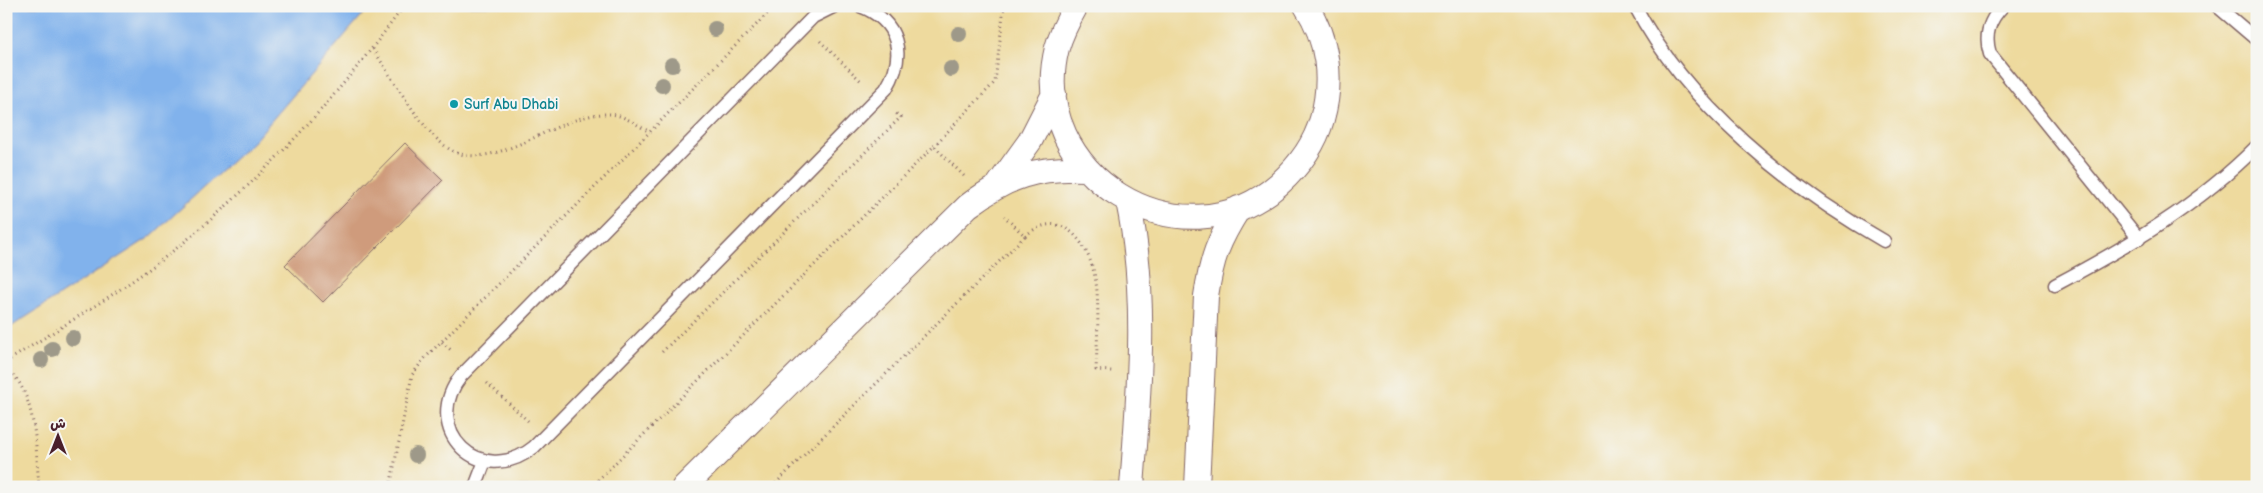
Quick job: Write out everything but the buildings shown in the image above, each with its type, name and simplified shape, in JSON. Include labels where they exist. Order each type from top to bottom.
[{"type":"street","points":[[1076,6],[1065,26],[1057,48],[1054,71],[1054,94],[1064,134],[1086,168],[1101,184],[1128,201],[1156,212],[1198,217],[1239,208],[1274,189],[1302,161],[1320,126],[1328,87],[1324,47],[1320,17],[1306,6]]},
{"type":"street","points":[[684,487],[951,221],[991,190],[1030,141],[1054,94]]},
{"type":"street","points":[[991,190],[1041,171],[1086,168]]},
{"type":"street","points":[[1128,201],[1139,275],[1140,372],[1132,487]]},
{"type":"street","points":[[1197,487],[1206,296],[1210,269],[1222,235],[1239,208]]},
{"type":"lane","points":[[835,6],[813,17],[453,387],[446,413],[448,426],[462,449],[472,456],[498,463],[511,461],[524,455],[534,447],[886,90],[895,76],[898,46],[893,32],[884,20],[871,10],[860,6]]},
{"type":"lane","points":[[1636,6],[1668,56],[1734,132],[1807,193],[1884,241]]},
{"type":"lane","points":[[2003,6],[1990,24],[1987,44],[1990,54],[2139,239]]},
{"type":"lane","points":[[2217,6],[2257,40]]},
{"type":"lane","points":[[2055,285],[2139,239],[2216,182],[2257,146]]},
{"type":"lane","points":[[474,487],[485,461]]},
{"type":"path","points":[[6,362],[120,289],[164,258],[227,205],[282,153],[373,49],[404,6]]},
{"type":"path","points":[[390,487],[412,375],[423,360],[775,6]]},
{"type":"path","points":[[591,487],[934,146],[995,82],[1004,6]]},
{"type":"path","points":[[373,49],[417,115],[444,146],[461,156],[483,156],[500,152],[557,126],[591,115],[610,114],[650,132]]},
{"type":"path","points":[[934,146],[991,190],[1024,236]]},
{"type":"path","points":[[772,487],[1035,227],[1061,224],[1072,231],[1093,266],[1097,291],[1096,370],[1140,372]]},
{"type":"path","points":[[6,368],[21,385],[26,398],[32,424],[39,487]]},
{"type":"sand","points":[[6,6],[2257,6],[2257,487],[6,487]]},
{"type":"water","points":[[6,6],[370,6],[254,141],[150,237],[6,330]]},
{"type":"place","name":"Surf Abu Dhabi","points":[[454,104]]}]
